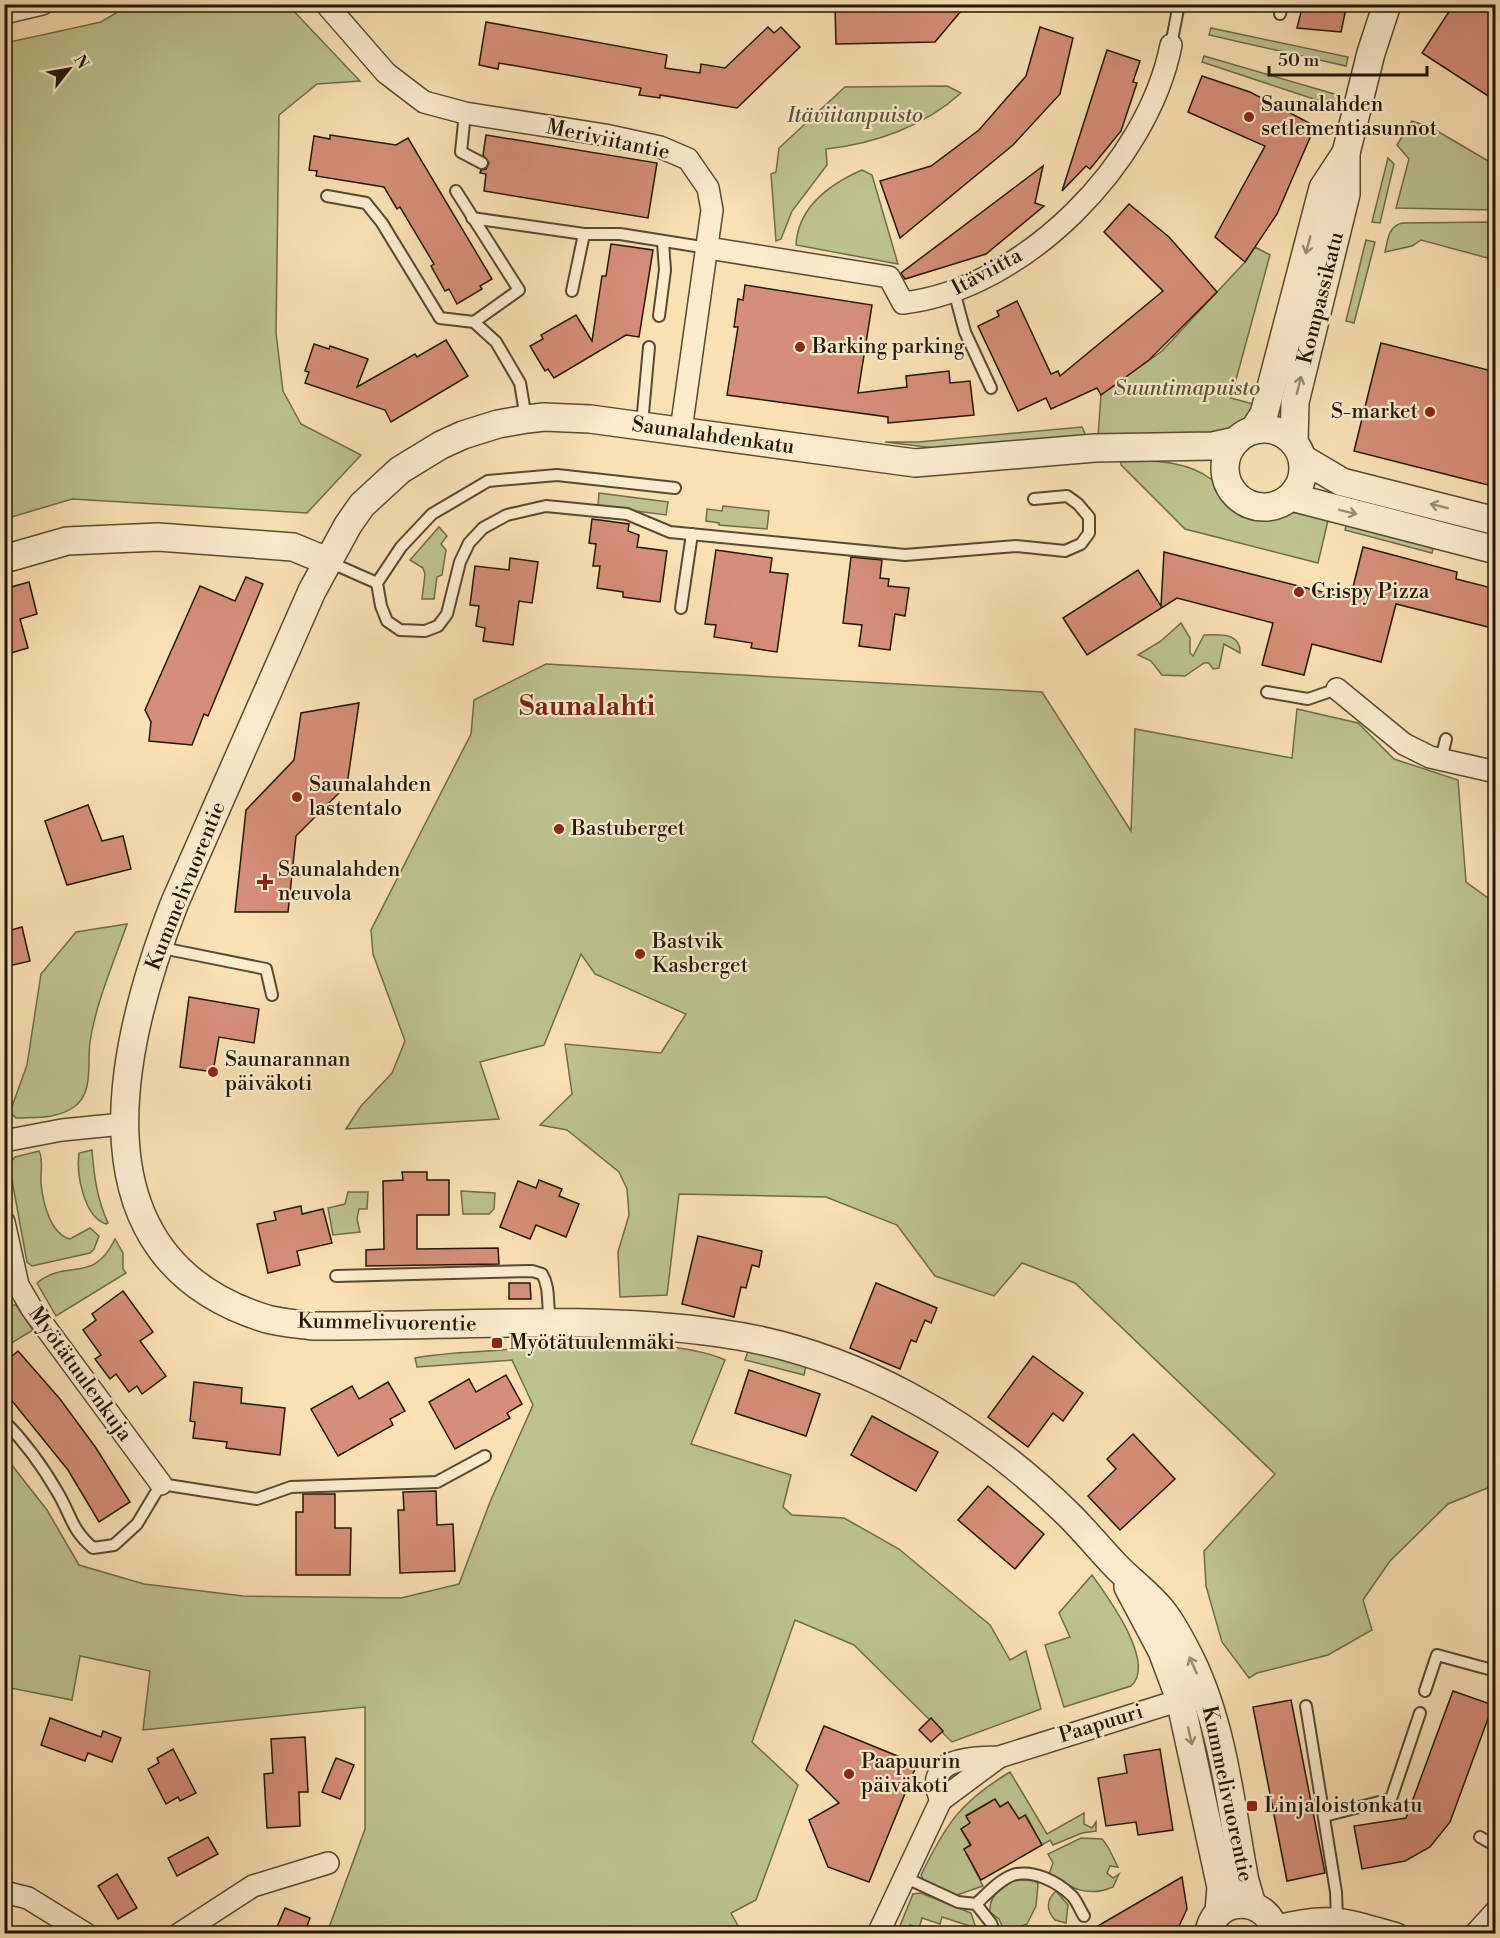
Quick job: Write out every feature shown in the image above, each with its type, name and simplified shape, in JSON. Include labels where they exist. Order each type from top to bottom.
[{"type":"street","points":[[4,14],[42,4]]},
{"type":"street","name":"Meriviitantie","points":[[326,4],[373,59],[401,87],[424,102],[465,113],[660,147],[688,159],[708,188],[712,210],[681,430]]},
{"type":"street","name":"Kompassikatu","points":[[1298,451],[1295,402],[1346,194],[1346,153],[1371,52],[1387,4]]},
{"type":"street","name":"Itäviitta","points":[[708,248],[889,277],[903,303],[954,291],[1008,264],[1035,246],[1087,201],[1128,149],[1145,121],[1166,75],[1171,45]]},
{"type":"street","name":"Kompassikatu","points":[[1245,436],[1264,414],[1323,188],[1346,153]]},
{"type":"street","name":"Saunalahdenkatu","points":[[327,561],[362,505],[400,470],[441,445],[463,435],[498,424],[526,419],[570,418],[681,430],[915,463],[1095,448],[1214,446],[1245,436]]},
{"type":"street","points":[[1298,451],[1300,484],[1291,497],[1274,506],[1255,506],[1238,497],[1227,481],[1227,455],[1245,436],[1280,432],[1298,451],[1342,482],[1496,521]]},
{"type":"street","name":"Saunalahdenkatu","points":[[1153,448],[1199,463],[1227,481]]},
{"type":"street","points":[[1291,497],[1496,550]]},
{"type":"street","points":[[4,558],[67,541],[147,537],[293,547],[327,561]]},
{"type":"street","name":"Kummelivuorentie","points":[[327,561],[159,944],[131,1044],[124,1091],[123,1124],[130,1182],[152,1236],[186,1276],[205,1291],[237,1308],[269,1320],[312,1326],[643,1324],[721,1333],[780,1346],[847,1367],[903,1393],[961,1428],[1004,1459],[1069,1515],[1163,1611],[1193,1664],[1192,1697],[1221,1887],[1214,1922]]},
{"type":"street","points":[[1337,689],[1404,744],[1444,749],[1496,772]]},
{"type":"street","points":[[4,1141],[62,1130],[123,1124]]},
{"type":"street","name":"Myötätuulenkuja","points":[[4,1222],[18,1286],[161,1484]]},
{"type":"street","name":"Kummelivuorentie","points":[[1192,1697],[1217,1732],[1245,1881],[1252,1905]]},
{"type":"street","name":"Paapuuri","points":[[878,1934],[941,1800],[999,1757],[1192,1697]]},
{"type":"street","points":[[179,1934],[253,1886],[328,1863]]},
{"type":"street","points":[[4,1893],[28,1898],[86,1934]]},
{"type":"street","points":[[1214,1922],[1235,1904],[1252,1905],[1269,1917],[1274,1930],[1310,1917],[1337,1918],[1397,1934]]},
{"type":"street","points":[[1475,1934],[1496,1911]]},
{"type":"lane","points":[[1171,45],[1179,4]]},
{"type":"lane","points":[[465,113],[461,152],[482,163]]},
{"type":"lane","points":[[456,191],[519,290],[474,322]]},
{"type":"lane","points":[[327,196],[366,203],[382,223],[440,318],[474,322],[496,342],[520,383],[526,419]]},
{"type":"lane","points":[[472,218],[584,234],[620,234],[708,248]]},
{"type":"lane","points":[[572,291],[584,234]]},
{"type":"lane","points":[[659,316],[665,270],[663,242]]},
{"type":"lane","points":[[954,291],[965,332],[991,388]]},
{"type":"lane","points":[[642,426],[648,347]]},
{"type":"lane","points":[[675,488],[557,474],[488,481],[432,514],[400,547],[377,583],[381,606],[387,621],[400,630],[425,631],[438,626],[447,614],[460,562],[469,543],[483,528],[507,515],[546,506],[627,514],[670,532],[905,555],[1016,546],[1065,551],[1082,544],[1089,533],[1089,518],[1078,504],[1067,496],[1034,499]]},
{"type":"lane","points":[[681,608],[692,534]]},
{"type":"lane","points":[[327,561],[377,583]]},
{"type":"lane","points":[[1268,692],[1308,699],[1337,689]]},
{"type":"lane","points":[[159,944],[172,950],[266,969],[272,995]]},
{"type":"lane","points":[[336,1276],[532,1271],[542,1274],[548,1284],[547,1311],[551,1323]]},
{"type":"lane","points":[[4,1420],[25,1442],[59,1494],[77,1534],[93,1548],[114,1545],[137,1524],[161,1484],[257,1499],[291,1487],[437,1482],[485,1456]]},
{"type":"lane","points":[[1425,1691],[1437,1655],[1496,1671]]},
{"type":"lane","points":[[1306,1706],[1336,1892],[1337,1918]]},
{"type":"lane","points":[[1324,1816],[1390,1799],[1420,1713]]},
{"type":"lane","points":[[1480,1837],[1496,1846]]},
{"type":"lane","points":[[976,1904],[1000,1882],[1014,1875],[1030,1874],[1046,1878],[1072,1896],[1084,1916]]},
{"type":"lane","points":[[904,1877],[958,1902],[976,1904],[991,1923],[995,1934]]},
{"type":"green space","points":[[129,5],[288,5],[360,81],[317,84],[279,115],[276,333],[283,391],[301,424],[361,455],[307,513],[72,499],[5,519],[5,43],[101,22]]},
{"type":"green space","points":[[1211,28],[1348,57],[1346,66],[1209,35]]},
{"type":"green space","points":[[1204,56],[1338,95],[1335,106],[1202,62]]},
{"type":"green space","name":"Itäviitanpuisto","points":[[947,86],[961,93],[947,105],[915,124],[880,138],[826,149],[827,165],[792,211],[781,239],[776,241],[771,174],[776,172],[779,148],[845,87]]},
{"type":"green space","points":[[1412,121],[1432,128],[1495,165],[1495,210],[1396,208],[1409,159],[1397,145]]},
{"type":"green space","points":[[1388,158],[1394,164],[1380,223],[1372,222]]},
{"type":"green space","points":[[862,170],[872,175],[898,264],[796,245],[798,231],[809,208],[838,182]]},
{"type":"green space","points":[[1495,222],[1495,260],[1421,240],[1412,246],[1385,252],[1391,231],[1402,223]]},
{"type":"green space","points":[[1366,240],[1375,242],[1354,323],[1346,321]]},
{"type":"green space","name":"Suuntimapuisto","points":[[1255,247],[1270,255],[1231,398],[1253,404],[1250,417],[1231,431],[1218,434],[1098,437],[1101,395],[1162,351],[1245,262]]},
{"type":"green space","points":[[1082,427],[1087,438],[951,450],[885,442],[918,442]]},
{"type":"green space","points":[[1121,459],[1156,461],[1191,468],[1211,479],[1238,509],[1251,516],[1270,517],[1308,512],[1329,516],[1318,563],[1185,529],[1121,465]]},
{"type":"green space","points":[[599,493],[668,502],[666,515],[598,506]]},
{"type":"green space","points":[[723,506],[769,511],[767,529],[719,525],[719,523],[706,521],[707,509],[722,511]]},
{"type":"green space","points":[[1347,520],[1390,531],[1433,549],[1432,553],[1345,530]]},
{"type":"green space","points":[[439,527],[447,536],[441,544],[446,550],[442,575],[437,577],[434,599],[422,599],[425,574],[423,568],[410,560]]},
{"type":"green space","points":[[1181,623],[1190,638],[1190,653],[1193,656],[1204,635],[1223,635],[1233,638],[1239,646],[1240,653],[1224,644],[1219,668],[1213,669],[1209,663],[1204,663],[1185,676],[1162,675],[1151,661],[1138,655],[1161,641]]},
{"type":"green space","points":[[546,664],[1042,692],[1131,831],[1135,729],[1292,758],[1297,709],[1358,723],[1394,759],[1458,780],[1466,882],[1495,903],[1495,1485],[1448,1504],[1390,1561],[1363,1600],[1372,1630],[1328,1655],[1257,1673],[1249,1678],[1222,1642],[1206,1586],[1204,1551],[1275,1474],[1075,1283],[1022,1263],[994,1296],[935,1276],[897,1225],[826,1197],[679,1194],[667,1295],[620,1297],[618,1252],[629,1215],[627,1189],[619,1172],[567,1130],[540,1125],[572,1094],[565,1044],[661,1053],[686,1014],[595,974],[581,954],[544,1045],[480,1062],[499,1119],[346,1129],[361,1106],[392,1073],[405,1041],[373,954],[371,930],[471,734],[474,700]]},
{"type":"green space","points":[[127,924],[96,1012],[90,1042],[85,1094],[74,1107],[61,1114],[16,1118],[10,1112],[27,1065],[41,974],[76,932]]},
{"type":"green space","points":[[92,1150],[97,1187],[108,1223],[106,1224],[92,1213],[80,1183],[79,1153]]},
{"type":"green space","points":[[39,1151],[42,1191],[49,1216],[57,1231],[70,1239],[90,1228],[99,1236],[90,1253],[32,1266],[27,1262],[9,1164],[15,1157]]},
{"type":"green space","points":[[461,1191],[495,1193],[494,1209],[489,1214],[463,1214]]},
{"type":"green space","points":[[348,1192],[368,1192],[367,1209],[359,1209],[357,1219],[360,1232],[333,1235],[328,1208],[345,1204]]},
{"type":"green space","points":[[115,1239],[123,1253],[123,1269],[126,1273],[56,1316],[37,1283],[59,1272],[89,1267],[98,1262],[107,1253]]},
{"type":"green space","points":[[4,1305],[16,1305],[33,1330],[5,1347]]},
{"type":"green space","points":[[544,1345],[661,1346],[706,1353],[725,1360],[691,1444],[791,1475],[783,1507],[792,1515],[844,1518],[899,1549],[990,1625],[1010,1660],[1026,1651],[1041,1709],[952,1742],[854,1645],[795,1620],[752,1742],[798,1785],[756,1900],[731,1913],[742,1933],[677,1934],[666,1930],[661,1934],[327,1933],[365,1829],[365,1707],[143,1730],[150,1671],[80,1656],[72,1700],[5,1687],[4,1455],[47,1510],[79,1565],[144,1584],[243,1596],[401,1598],[459,1584],[490,1502],[533,1405],[512,1360],[417,1367],[415,1358]]},
{"type":"green space","points":[[748,1351],[806,1366],[804,1375],[745,1360]]},
{"type":"green space","points":[[1092,1575],[1127,1630],[1138,1662],[1137,1675],[1131,1686],[1064,1707],[1045,1645],[1070,1637],[1059,1613]]},
{"type":"green space","points":[[1010,1772],[1047,1834],[1084,1813],[1084,1824],[1092,1828],[1096,1822],[1096,1831],[1082,1833],[1053,1845],[1050,1840],[1042,1845],[1026,1815],[1018,1819],[1008,1802],[1000,1807],[995,1799],[966,1815],[970,1823],[961,1829],[970,1845],[964,1849],[983,1886],[957,1895],[924,1881],[921,1875],[938,1842],[956,1816],[966,1804]]},
{"type":"green space","points":[[1081,1838],[1102,1839],[1107,1845],[1118,1867],[1110,1866],[1107,1873],[1113,1878],[1119,1874],[1113,1887],[1095,1892],[1080,1890],[1049,1874],[1053,1863],[1048,1854]]},
{"type":"green space","points":[[1017,1879],[1036,1881],[1038,1884],[1036,1906],[1027,1924],[1005,1933],[999,1919],[990,1912],[990,1906],[998,1891]]},
{"type":"green space","points":[[1056,1891],[1068,1905],[1066,1923],[1055,1920],[1050,1913],[1049,1901]]},
{"type":"green space","points":[[921,1893],[971,1913],[976,1928],[942,1917],[940,1924],[922,1918],[919,1928],[910,1925],[907,1933],[897,1933],[913,1894]]},
{"type":"building","points":[[967,4],[935,42],[836,44],[835,7]]},
{"type":"building","points":[[1303,4],[1347,4],[1341,32],[1297,28]]},
{"type":"building","points":[[1454,4],[1496,4],[1496,101],[1422,53]]},
{"type":"building","points":[[486,22],[667,55],[665,68],[700,73],[701,64],[725,68],[768,27],[774,33],[781,27],[800,47],[737,108],[660,95],[660,98],[639,95],[641,88],[499,63],[498,69],[479,65]]},
{"type":"building","points":[[1040,27],[1073,38],[1060,94],[1013,145],[900,238],[880,181],[931,166],[979,130],[1026,76]]},
{"type":"building","points":[[1107,50],[1140,61],[1133,82],[1137,83],[1121,131],[1090,169],[1086,166],[1062,191]]},
{"type":"building","points":[[1202,76],[1250,92],[1315,126],[1277,214],[1245,262],[1215,237],[1265,146],[1188,112]]},
{"type":"building","points":[[330,135],[396,145],[408,138],[492,279],[480,286],[482,289],[457,304],[449,289],[445,291],[431,266],[434,264],[400,207],[397,209],[384,187],[316,176],[317,171],[309,170],[314,136],[330,139]]},
{"type":"building","points":[[486,135],[657,163],[648,218],[484,191],[486,174],[480,173],[489,163],[483,155]]},
{"type":"building","points":[[1043,166],[1035,203],[1044,206],[986,254],[905,279],[901,273]]},
{"type":"building","points":[[1129,204],[1169,237],[1217,292],[1149,360],[1101,395],[1097,388],[1051,409],[1046,398],[1018,411],[978,326],[999,316],[997,311],[1017,301],[1051,374],[1058,371],[1060,376],[1163,291],[1104,232]]},
{"type":"building","points":[[611,244],[653,250],[639,337],[626,335],[554,378],[548,369],[545,371],[530,346],[543,339],[541,335],[576,315],[592,341],[602,276],[606,276]]},
{"type":"building","name":"Barking parking","points":[[745,285],[872,305],[858,393],[907,387],[906,376],[949,371],[950,383],[970,381],[974,415],[888,423],[888,417],[727,395],[738,327],[734,327],[738,299],[743,300]]},
{"type":"building","points":[[446,340],[468,376],[391,422],[385,410],[305,383],[309,372],[305,371],[314,344],[329,349],[330,346],[368,359],[357,387],[415,354],[417,357]]},
{"type":"building","name":"S-market","points":[[1381,343],[1496,372],[1496,487],[1354,451]]},
{"type":"building","points":[[592,519],[629,524],[628,531],[639,535],[637,547],[667,551],[660,602],[623,597],[623,592],[597,588],[600,566],[593,566],[596,544],[589,543]]},
{"type":"building","points":[[1363,547],[1457,572],[1456,579],[1496,589],[1496,629],[1396,604],[1381,662],[1312,644],[1304,675],[1262,665],[1273,623],[1177,598],[1087,655],[1063,618],[1138,570],[1161,606],[1164,552],[1350,599]]},
{"type":"building","points":[[716,550],[772,558],[770,572],[788,574],[777,652],[751,648],[752,643],[714,637],[716,625],[705,624]]},
{"type":"building","points":[[851,557],[882,560],[880,578],[889,579],[888,586],[909,588],[905,616],[895,614],[890,650],[859,646],[862,625],[843,623]]},
{"type":"building","points":[[510,558],[538,562],[532,603],[519,601],[513,645],[483,641],[485,628],[476,626],[479,606],[470,605],[475,566],[509,570]]},
{"type":"building","points":[[246,577],[263,584],[208,716],[204,714],[192,745],[149,741],[151,722],[145,710],[200,586],[235,601]]},
{"type":"building","points":[[10,581],[11,587],[29,582],[37,614],[20,619],[28,648],[4,655],[4,582]]},
{"type":"building","name":"Saunalahden lastentalo","points":[[359,703],[347,785],[296,836],[288,912],[235,912],[246,810],[294,760],[301,713]]},
{"type":"building","points":[[88,805],[102,841],[123,836],[131,869],[67,885],[45,821]]},
{"type":"building","points":[[22,927],[30,961],[4,967],[4,932]]},
{"type":"building","points":[[189,997],[259,1009],[254,1043],[219,1037],[213,1072],[180,1067]]},
{"type":"building","points":[[402,1172],[427,1172],[427,1180],[449,1180],[449,1215],[417,1215],[417,1249],[498,1248],[499,1264],[366,1266],[366,1250],[384,1249],[383,1181],[403,1180]]},
{"type":"building","points":[[539,1180],[562,1189],[559,1196],[579,1204],[566,1237],[536,1225],[530,1239],[500,1227],[518,1181],[536,1188]]},
{"type":"building","points":[[301,1206],[302,1214],[323,1209],[332,1243],[297,1251],[300,1265],[268,1273],[257,1224],[276,1220],[274,1212]]},
{"type":"building","points":[[698,1236],[762,1251],[759,1267],[752,1265],[746,1288],[741,1287],[734,1317],[682,1304]]},
{"type":"building","points":[[509,1283],[530,1283],[531,1299],[509,1299]]},
{"type":"building","points":[[876,1283],[937,1308],[931,1323],[925,1320],[916,1342],[911,1340],[900,1369],[850,1348]]},
{"type":"building","points":[[123,1291],[153,1332],[140,1341],[166,1376],[142,1394],[137,1386],[129,1392],[116,1374],[110,1379],[95,1359],[101,1355],[83,1330],[96,1320],[92,1314]]},
{"type":"building","points":[[18,1351],[60,1399],[96,1448],[130,1502],[99,1522],[68,1470],[4,1391],[4,1363]]},
{"type":"building","points":[[1033,1356],[1083,1393],[1063,1421],[1053,1413],[1028,1447],[988,1417]]},
{"type":"building","points":[[749,1370],[820,1394],[806,1436],[735,1413]]},
{"type":"building","points":[[506,1375],[522,1404],[507,1413],[510,1418],[455,1449],[429,1402],[469,1379],[476,1392]]},
{"type":"building","points":[[194,1382],[242,1388],[241,1403],[285,1408],[280,1455],[226,1448],[227,1442],[193,1438],[195,1422],[190,1421]]},
{"type":"building","points":[[388,1382],[405,1411],[390,1419],[393,1425],[338,1456],[311,1409],[352,1386],[359,1399]]},
{"type":"building","points":[[872,1416],[938,1452],[916,1491],[851,1455]]},
{"type":"building","points":[[1133,1434],[1175,1479],[1120,1530],[1088,1496],[1116,1469],[1107,1459]]},
{"type":"building","points":[[988,1486],[1044,1534],[1015,1569],[958,1520]]},
{"type":"building","points":[[436,1491],[437,1525],[453,1524],[455,1571],[400,1573],[398,1510],[404,1510],[403,1492]]},
{"type":"building","points":[[303,1494],[335,1494],[335,1528],[351,1528],[350,1575],[296,1575],[296,1512],[303,1512]]},
{"type":"building","points":[[1453,1691],[1493,1705],[1450,1822],[1430,1847],[1405,1861],[1362,1869],[1354,1826],[1406,1818]]},
{"type":"building","points":[[1291,1700],[1325,1873],[1287,1881],[1253,1707]]},
{"type":"building","points":[[50,1718],[101,1737],[103,1731],[121,1738],[112,1762],[88,1753],[85,1761],[41,1745]]},
{"type":"building","points":[[931,1718],[943,1731],[931,1742],[919,1730]]},
{"type":"building","points":[[824,1726],[917,1764],[869,1882],[828,1867],[809,1820],[839,1803],[806,1770]]},
{"type":"building","points":[[305,1737],[308,1792],[299,1792],[300,1826],[267,1828],[264,1774],[273,1773],[271,1739]]},
{"type":"building","points":[[173,1749],[196,1793],[180,1801],[178,1797],[166,1804],[148,1769],[159,1763],[157,1758]]},
{"type":"building","points":[[1160,1749],[1173,1830],[1138,1835],[1136,1822],[1106,1826],[1098,1778],[1127,1773],[1124,1755]]},
{"type":"building","points":[[336,1758],[354,1765],[340,1799],[322,1792]]},
{"type":"building","points":[[995,1799],[1000,1807],[1008,1802],[1019,1819],[1025,1815],[1042,1845],[981,1880],[964,1849],[971,1845],[961,1829],[970,1823],[966,1816]]},
{"type":"building","points":[[208,1837],[218,1854],[177,1876],[168,1858]]},
{"type":"building","points":[[117,1874],[137,1908],[118,1919],[98,1886]]},
{"type":"building","points":[[1182,1877],[1187,1909],[1179,1926],[1168,1934],[1084,1934]]},
{"type":"building","points":[[285,1908],[310,1918],[304,1934],[274,1934]]},
{"type":"place","name":"Saunalahden setlementiasunnot","points":[[1249,117]]},
{"type":"place","name":"Barking parking","points":[[800,347]]},
{"type":"place","name":"S-market","points":[[1430,412]]},
{"type":"place","name":"Crispy Pizza","points":[[1299,592]]},
{"type":"place","name":"Saunalahden lastentalo","points":[[297,797]]},
{"type":"place","name":"Bastuberget","points":[[559,829]]},
{"type":"place","name":"Saunalahden neuvola","points":[[265,882]]},
{"type":"place","name":"Bastvik Kasberget","points":[[640,954]]},
{"type":"place","name":"Saunarannan päiväkoti","points":[[213,1072]]},
{"type":"place","name":"Myötätuulenmäki","points":[[497,1343]]},
{"type":"place","name":"Paapuurin päiväkoti","points":[[849,1774]]},
{"type":"place","name":"Linjaloistonkatu","points":[[1252,1806]]},
{"type":"district","name":"Saunalahti","points":[[587,707]]}]
